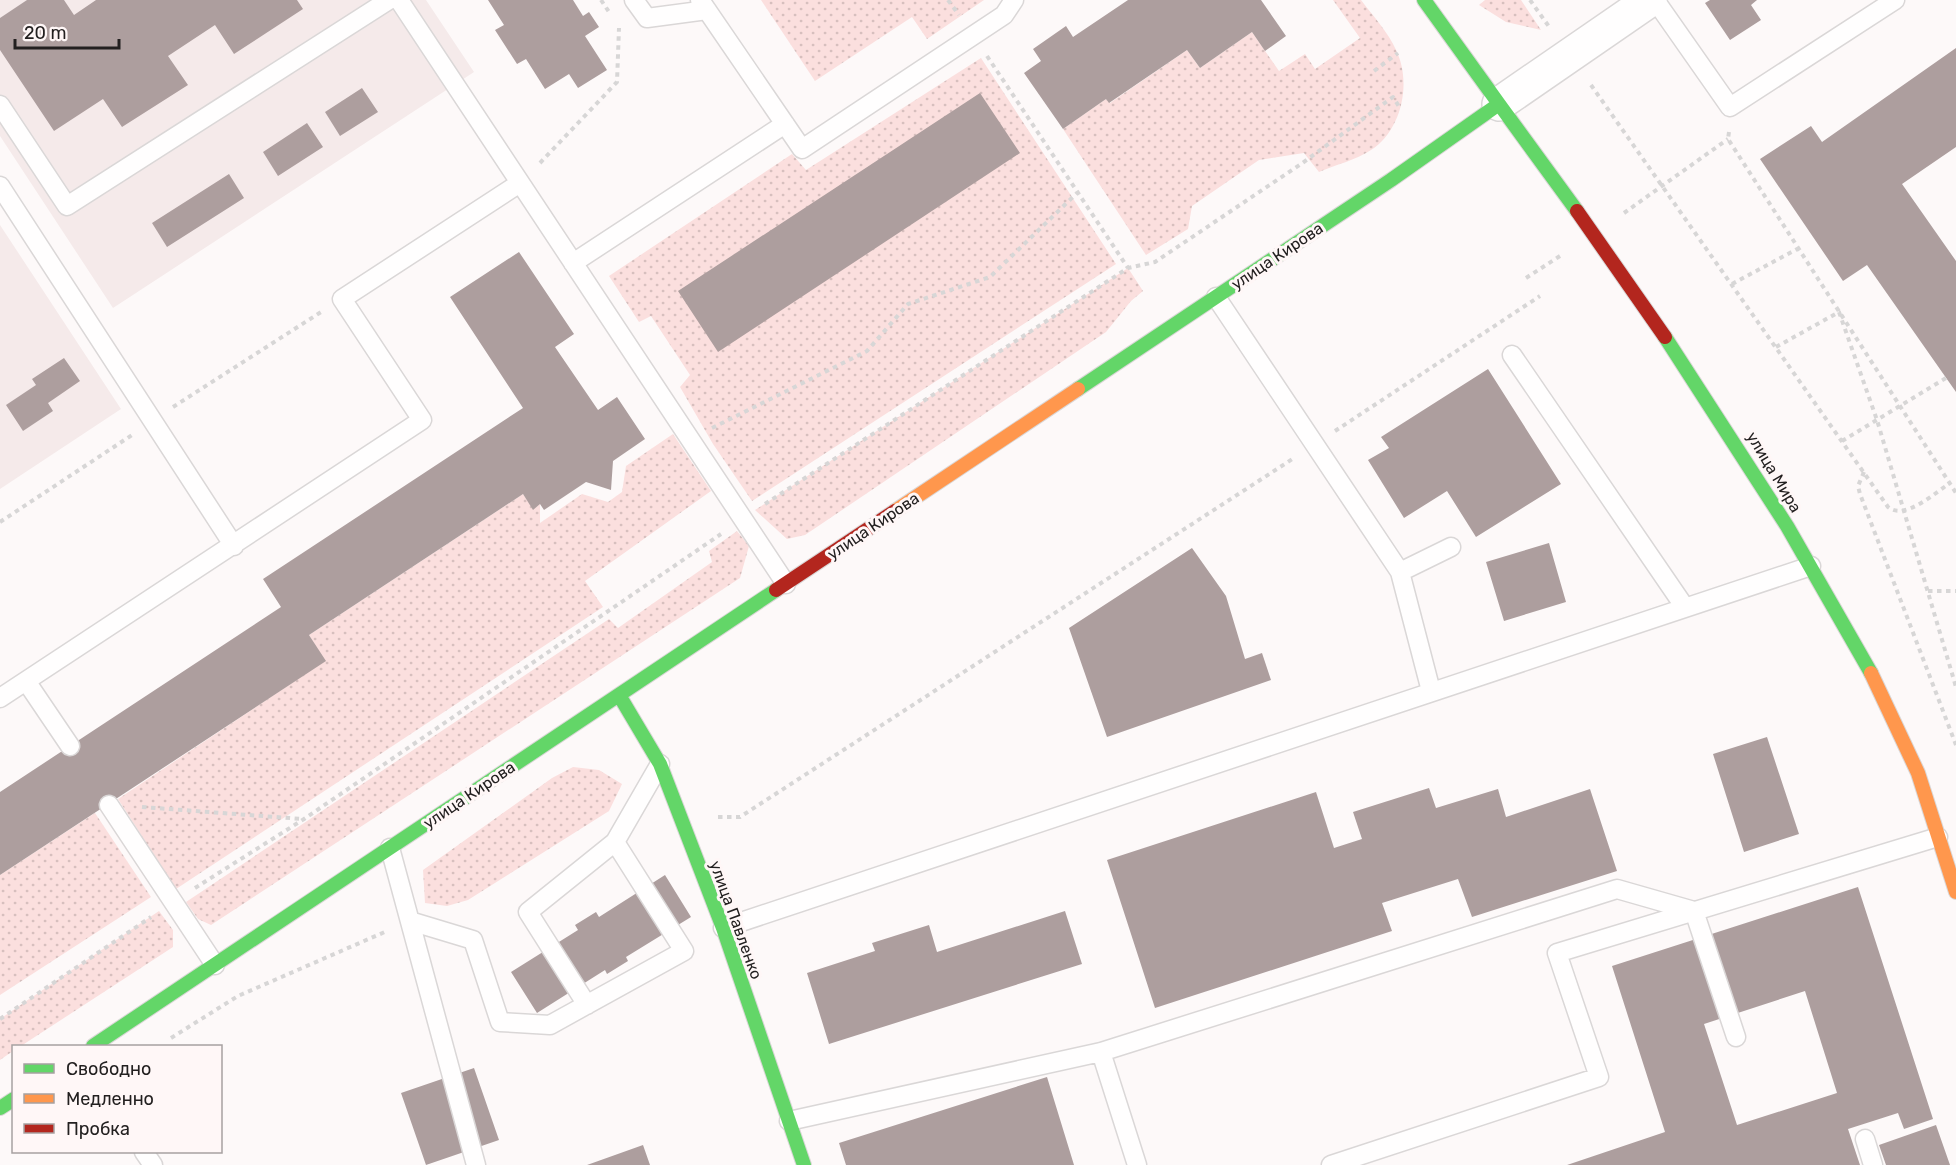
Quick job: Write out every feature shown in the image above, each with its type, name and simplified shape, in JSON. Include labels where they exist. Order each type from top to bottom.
[{"type":"main road","name":"улица Мира","points":[[1424,0],[1622,272],[1737,442],[1811,566],[1912,756],[1938,837],[1953,873],[1956,892]]},
{"type":"main road","name":"улица Кирова","points":[[96,1045],[1391,180],[1499,104]]},
{"type":"main road","name":"улица Павленко","points":[[619,695],[660,764],[723,927],[804,1165]]},
{"type":"street","name":"улица Кирова","points":[[1499,104],[1650,0]]},
{"type":"lane","points":[[0,105],[67,206],[389,0]]},
{"type":"lane","points":[[399,0],[786,584]]},
{"type":"lane","points":[[634,0],[647,18],[703,5],[802,148],[1004,15],[1014,0]]},
{"type":"lane","points":[[1655,0],[1730,107],[1895,0]]},
{"type":"lane","points":[[573,263],[785,124]]},
{"type":"lane","points":[[0,698],[422,420],[342,298],[520,183]]},
{"type":"lane","points":[[0,186],[234,546]]},
{"type":"lane","points":[[1216,297],[1400,572],[1431,691]]},
{"type":"lane","points":[[1512,355],[1684,606]]},
{"type":"lane","points":[[1400,572],[1451,547]]},
{"type":"lane","points":[[723,927],[1684,606],[1811,566]]},
{"type":"lane","points":[[26,681],[70,746]]},
{"type":"lane","points":[[587,1005],[528,912],[615,842],[660,764]]},
{"type":"lane","points":[[109,805],[215,965]]},
{"type":"lane","points":[[1330,1165],[1599,1077],[1557,953],[1938,837]]},
{"type":"lane","points":[[410,921],[473,940],[500,1022],[550,1025],[684,951],[615,842]]},
{"type":"lane","points":[[390,848],[476,1165]]},
{"type":"lane","points":[[789,1120],[1101,1053],[1617,889],[1694,911]]},
{"type":"lane","points":[[1694,911],[1736,1037]]},
{"type":"lane","points":[[1101,1053],[1137,1165]]},
{"type":"lane","points":[[1864,1140],[1873,1165]]},
{"type":"path","points":[[520,183],[617,82],[620,29],[601,0]]},
{"type":"path","points":[[948,0],[1128,268]]},
{"type":"path","points":[[1530,0],[1550,28]]},
{"type":"path","points":[[1374,71],[1398,53]]},
{"type":"path","points":[[1591,85],[1891,510],[1904,511],[1950,483]]},
{"type":"path","points":[[0,1019],[173,902],[304,819],[743,519],[1128,268],[1155,262],[1301,164],[1393,97],[1400,108]]},
{"type":"path","points":[[1624,213],[1728,139],[1956,493]]},
{"type":"path","points":[[690,438],[867,351],[908,304],[990,277],[1077,193]]},
{"type":"path","points":[[1732,284],[1798,248]]},
{"type":"path","points":[[1526,278],[1563,254]]},
{"type":"path","points":[[680,815],[740,817],[1540,296]]},
{"type":"path","points":[[1776,347],[1839,312]]},
{"type":"path","points":[[1839,312],[1877,420],[1956,687]]},
{"type":"path","points":[[1842,441],[1946,378]]},
{"type":"path","points":[[1864,472],[1858,486],[1860,494],[1956,746]]},
{"type":"path","points":[[1928,591],[1956,591]]},
{"type":"path","points":[[109,805],[304,819]]},
{"type":"path","points":[[169,1040],[238,996],[410,921]]},
{"type":"shaded area","points":[[0,0],[426,0],[474,72],[113,308],[0,136]]},
{"type":"shaded area","points":[[761,0],[984,0],[927,39],[912,17],[815,81]]},
{"type":"shaded area","points":[[1333,0],[1361,0],[1385,30],[1401,63],[1403,90],[1401,104],[1397,118],[1382,141],[1365,154],[1319,172],[1304,153],[1259,160],[1192,206],[1188,229],[1146,255],[1063,129],[1106,99],[1110,103],[1187,50],[1200,68],[1252,32],[1279,71],[1305,54],[1315,69],[1360,38]]},
{"type":"shaded area","points":[[1485,0],[1521,0],[1541,30],[1506,22],[1479,5]]},
{"type":"shaded area","points":[[981,58],[1116,264],[752,501],[713,444],[680,387],[690,375],[651,316],[639,322],[609,276],[792,154],[806,170]]},
{"type":"shaded area","points":[[0,225],[121,409],[0,489]]},
{"type":"shaded area","points":[[1128,268],[1143,291],[1131,301],[1106,332],[805,535],[787,539],[755,510]]},
{"type":"shaded area","points":[[673,434],[711,491],[585,581],[603,607],[176,889],[118,799],[325,661],[309,635],[523,494],[533,509],[540,504],[540,523],[582,494],[608,502],[622,492],[626,466]]},
{"type":"shaded area","points":[[737,531],[749,546],[740,578],[211,925],[198,919],[186,902],[609,619],[618,628],[712,562],[709,551]]},
{"type":"shaded area","points":[[573,767],[599,770],[622,784],[609,811],[468,900],[447,906],[425,903],[423,870],[552,778]]},
{"type":"shaded area","points":[[95,813],[151,897],[0,995],[0,875]]},
{"type":"shaded area","points":[[159,911],[173,930],[173,947],[23,1045],[12,1045],[12,1052],[0,1060],[0,1019]]},
{"type":"building","points":[[27,0],[64,0],[74,15],[96,0],[297,0],[303,9],[234,54],[215,25],[168,56],[188,85],[122,127],[103,99],[54,131],[0,50],[0,18]]},
{"type":"building","points":[[488,0],[573,0],[583,16],[589,12],[599,27],[585,36],[607,70],[578,88],[569,74],[545,89],[526,59],[517,64],[495,30],[504,25]]},
{"type":"building","points":[[1128,0],[1261,0],[1286,36],[1265,51],[1252,32],[1200,68],[1187,50],[1109,103],[1106,99],[1063,129],[1024,73],[1041,61],[1033,49],[1066,26],[1073,37]]},
{"type":"building","points":[[1710,0],[1757,0],[1751,5],[1761,20],[1730,40],[1705,3]]},
{"type":"building","points":[[1956,48],[1956,147],[1902,184],[1956,261],[1956,392],[1867,265],[1843,281],[1760,159],[1811,126],[1822,142]]},
{"type":"building","points":[[362,88],[378,112],[340,136],[325,112]]},
{"type":"building","points":[[980,93],[1020,153],[718,352],[678,291]]},
{"type":"building","points":[[307,123],[323,147],[278,176],[263,152]]},
{"type":"building","points":[[229,174],[244,198],[167,247],[152,223]]},
{"type":"building","points":[[519,252],[574,334],[555,347],[598,410],[617,397],[645,439],[613,461],[611,490],[586,482],[544,510],[540,504],[533,510],[523,494],[309,635],[326,661],[0,875],[0,792],[281,607],[263,579],[523,408],[450,297]]},
{"type":"building","points":[[64,358],[80,381],[48,403],[53,411],[23,431],[6,405],[36,385],[32,379]]},
{"type":"building","points":[[1488,369],[1561,484],[1476,537],[1447,491],[1404,518],[1368,460],[1389,448],[1381,437]]},
{"type":"building","points":[[1549,543],[1566,602],[1504,621],[1486,562]]},
{"type":"building","points":[[1192,548],[1226,596],[1245,659],[1262,653],[1271,680],[1107,737],[1069,628]]},
{"type":"building","points":[[1767,737],[1799,834],[1744,852],[1713,754]]},
{"type":"building","points":[[1429,788],[1436,808],[1498,789],[1506,817],[1590,789],[1617,871],[1472,917],[1458,879],[1382,903],[1392,931],[1155,1008],[1107,860],[1316,792],[1334,848],[1362,839],[1353,812]]},
{"type":"building","points":[[665,875],[691,917],[626,957],[628,961],[607,974],[605,970],[537,1013],[511,972],[578,930],[575,925],[596,912],[599,917]]},
{"type":"building","points":[[1858,887],[1933,1119],[1904,1129],[1898,1113],[1848,1129],[1860,1165],[1567,1165],[1665,1132],[1612,966]],"holes":[[[1805,991],[1837,1093],[1737,1125],[1704,1024]]]},
{"type":"building","points":[[1065,911],[1082,964],[829,1044],[807,973],[875,951],[872,943],[929,925],[937,952]]},
{"type":"building","points":[[474,1068],[499,1140],[426,1165],[401,1093]]},
{"type":"building","points":[[1047,1077],[1074,1165],[846,1165],[839,1143]]},
{"type":"building","points":[[1936,1125],[1950,1165],[1886,1165],[1879,1145]]},
{"type":"building","points":[[643,1145],[650,1165],[587,1165]]},
{"type":"traffic: fast","points":[[1424,0],[1499,104]]},
{"type":"traffic: fast","points":[[1078,389],[1391,180],[1499,104],[1577,211]]},
{"type":"traffic: fast","points":[[1665,337],[1787,526],[1871,673]]},
{"type":"traffic: fast","points":[[94,1045],[776,590]]},
{"type":"traffic: fast","points":[[619,695],[660,764],[723,928],[804,1165]]},
{"type":"traffic: fast","points":[[0,1108],[12,1100]]},
{"type":"traffic: slow","points":[[895,511],[1078,389]]},
{"type":"traffic: slow","points":[[1871,673],[1918,773],[1956,892]]},
{"type":"traffic: jam","points":[[1577,211],[1665,337]]},
{"type":"traffic: jam","points":[[776,590],[895,511]]}]
